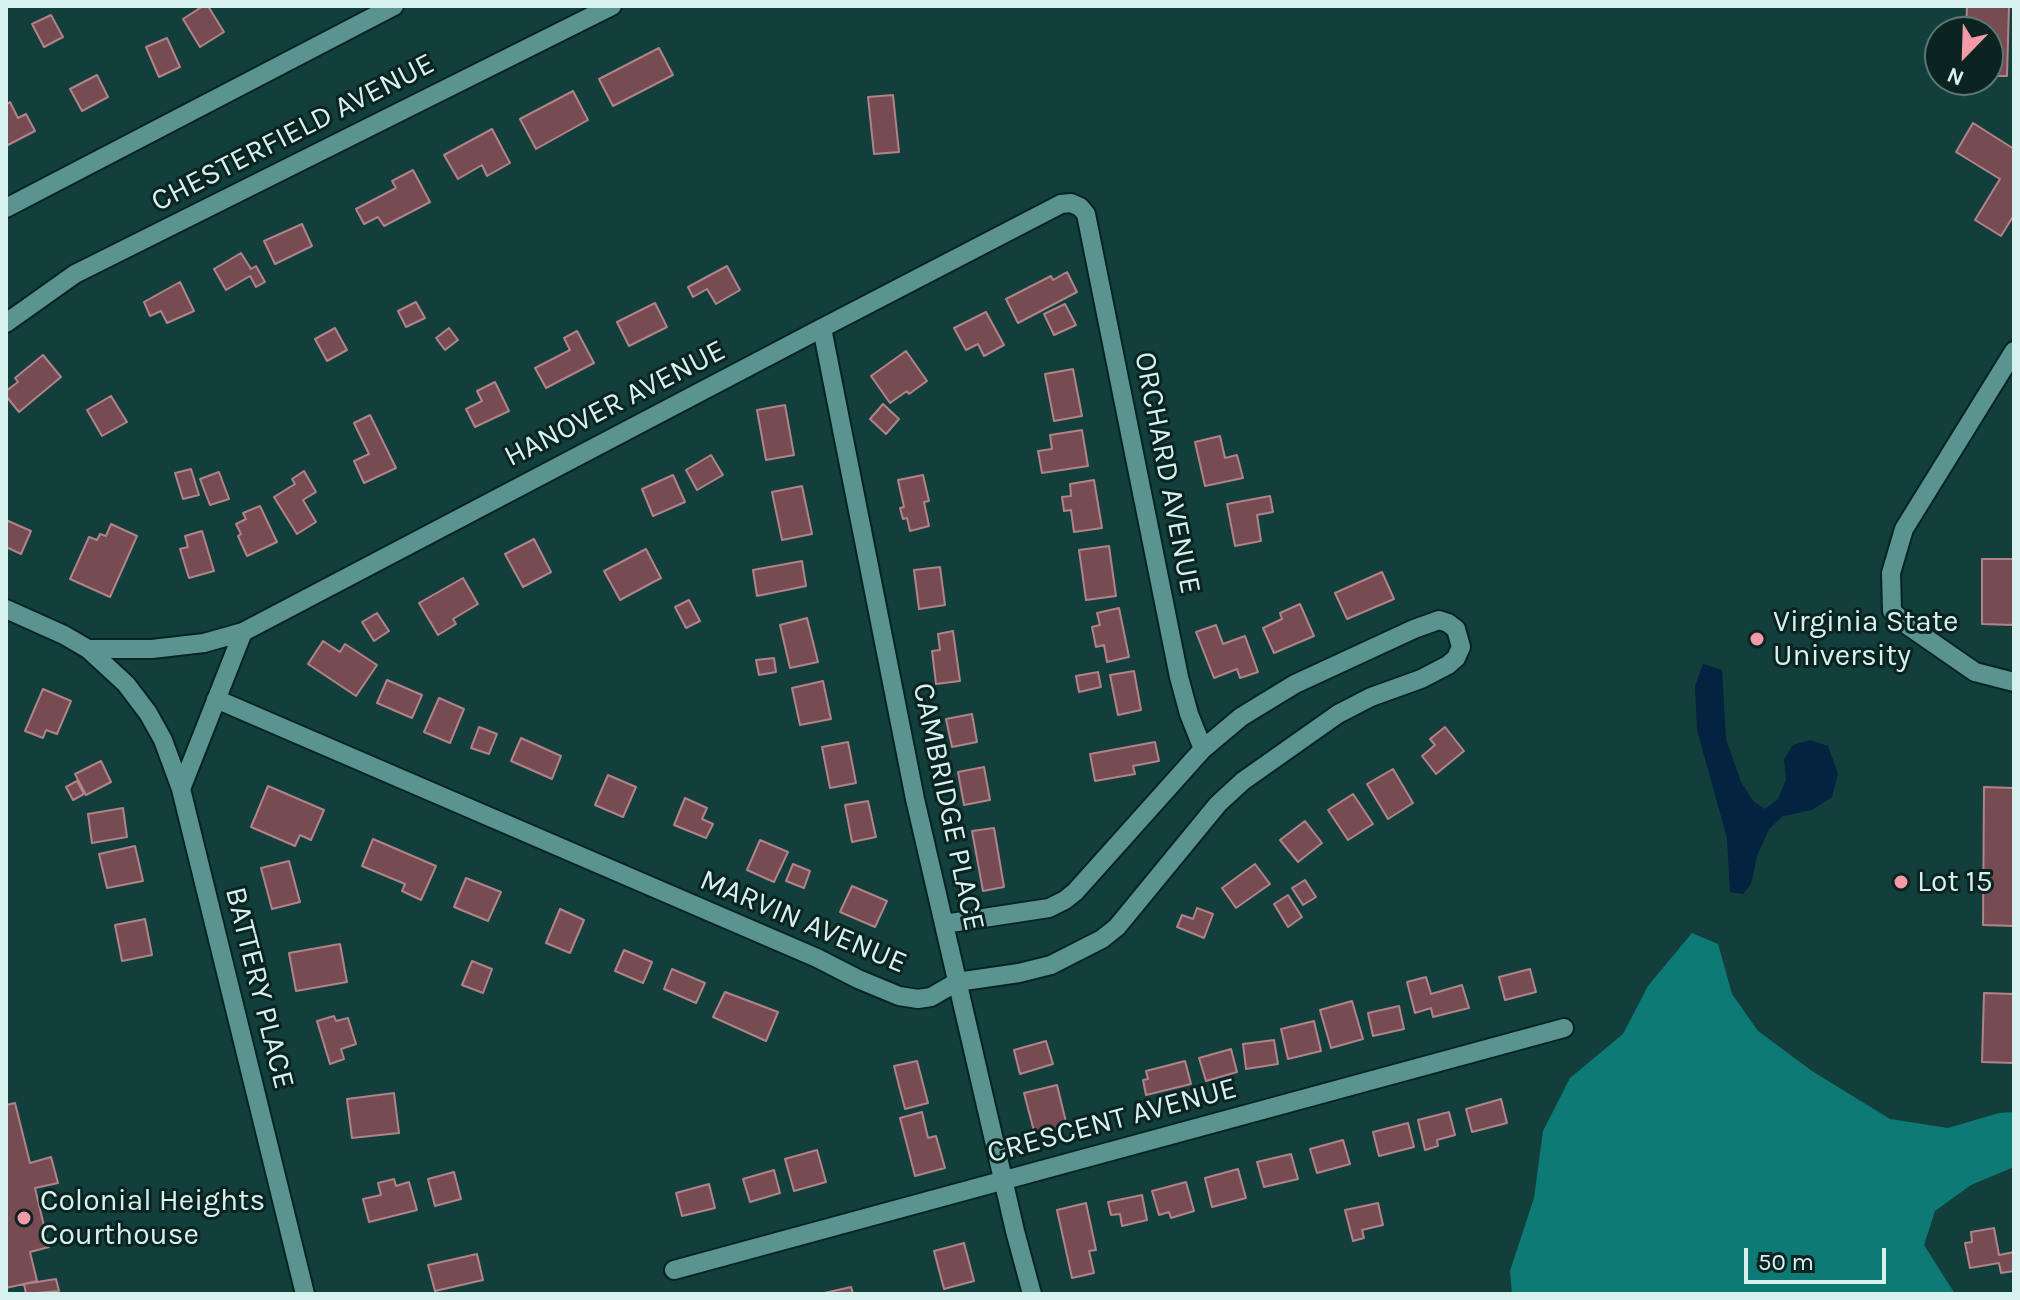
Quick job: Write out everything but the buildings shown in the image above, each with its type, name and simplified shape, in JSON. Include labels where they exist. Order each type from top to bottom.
[{"type":"street","points":[[6,208],[394,6]]},
{"type":"street","name":"CHESTERFIELD AVENUE","points":[[6,323],[75,274],[612,6]]},
{"type":"street","name":"HANOVER AVENUE","points":[[243,632],[1061,204],[1071,203],[1080,207]]},
{"type":"street","name":"ORCHARD AVENUE","points":[[1080,207],[1086,214],[1179,677],[1203,749]]},
{"type":"street","name":"CAMBRIDGE PLACE","points":[[822,328],[915,799],[1032,1294]]},
{"type":"street","points":[[2014,351],[1904,529],[1891,573],[1892,611],[1907,625],[1975,672],[2014,682]]},
{"type":"street","points":[[6,609],[88,649],[126,684],[163,740],[181,789]]},
{"type":"street","name":"MARVIN AVENUE","points":[[216,699],[899,996],[918,999],[931,997],[957,982],[1051,965],[1102,939],[1117,927],[1218,804],[1243,781],[1338,714],[1448,665],[1461,647],[1456,629],[1439,620],[1414,629],[1279,692],[1241,717],[1203,749],[1065,900],[1049,908],[944,924]]},
{"type":"street","points":[[88,649],[126,651],[204,643],[243,632]]},
{"type":"street","points":[[181,789],[243,632]]},
{"type":"street","name":"BATTERY PLACE","points":[[181,789],[305,1294]]},
{"type":"street","name":"CRESCENT AVENUE","points":[[674,1270],[1564,1028]]},
{"type":"shaded area","points":[[1703,664],[1722,670],[1726,739],[1741,782],[1754,802],[1765,809],[1778,799],[1786,780],[1784,759],[1793,745],[1810,740],[1828,746],[1838,774],[1832,797],[1812,810],[1783,816],[1769,829],[1757,856],[1751,884],[1743,894],[1730,892],[1727,838],[1697,730],[1695,686]]},
{"type":"shaded area","points":[[1692,933],[1718,944],[1732,994],[1758,1031],[1812,1071],[1890,1119],[1948,1128],[1999,1113],[2014,1112],[2014,1167],[1971,1185],[1935,1211],[1924,1245],[1955,1294],[1512,1294],[1510,1271],[1534,1198],[1543,1131],[1570,1078],[1623,1034],[1648,986]]},
{"type":"place","name":"Virginia State University","points":[[1757,639]]},
{"type":"place","name":"Lot 15","points":[[1901,882]]},
{"type":"place","name":"Colonial Heights Courthouse","points":[[24,1218]]}]
